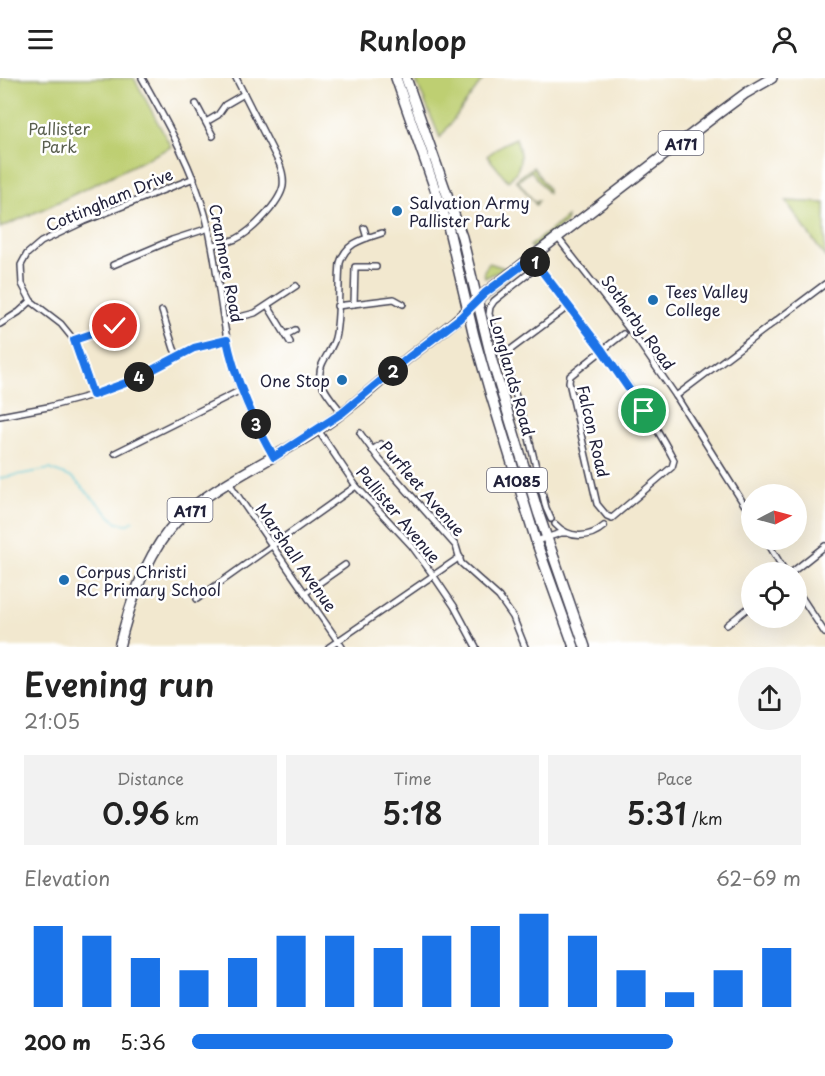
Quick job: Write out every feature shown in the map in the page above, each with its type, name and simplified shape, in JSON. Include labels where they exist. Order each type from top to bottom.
[{"type":"main road","name":"Longlands Road","points":[[396,78],[448,226],[490,392],[536,541],[574,647]]},
{"type":"main road","name":"Longlands Road","points":[[406,78],[462,237],[492,361],[585,647]]},
{"type":"main road","name":"A171","points":[[119,647],[129,610],[143,575],[170,529],[194,506],[342,413],[477,301],[535,262],[558,238],[718,113],[772,78]]},
{"type":"street","name":"Cranmore Road","points":[[142,78],[194,178],[213,245],[227,340],[241,390],[274,457]]},
{"type":"street","points":[[213,245],[238,238],[249,230],[271,208],[283,189],[283,175],[279,163],[236,78]]},
{"type":"street","points":[[206,122],[218,115],[225,105],[244,94]]},
{"type":"street","points":[[196,104],[213,136]]},
{"type":"street","name":"Cottingham Drive","points":[[31,301],[21,284],[20,274],[24,259],[36,245],[85,221],[194,178]]},
{"type":"street","points":[[113,265],[209,228]]},
{"type":"street","points":[[364,228],[367,238]]},
{"type":"street","points":[[342,413],[324,388],[320,376],[323,363],[332,349],[336,335],[340,263],[342,255],[350,246],[382,233]]},
{"type":"street","name":"Sotherby Road","points":[[558,238],[636,338],[676,396],[741,499]]},
{"type":"street","points":[[566,533],[553,521],[546,508],[527,430],[489,314],[490,307],[494,300],[535,262],[602,350]]},
{"type":"street","points":[[354,304],[356,267],[376,267]]},
{"type":"street","points":[[676,396],[825,284]]},
{"type":"street","points":[[224,321],[246,316],[268,306],[296,286]]},
{"type":"street","points":[[337,306],[394,299],[403,304]]},
{"type":"street","points":[[0,324],[31,301],[61,324],[74,340],[93,395]]},
{"type":"street","points":[[268,306],[290,342]]},
{"type":"street","points":[[502,356],[569,306]]},
{"type":"street","points":[[162,311],[178,356]]},
{"type":"street","points":[[74,340],[123,323]]},
{"type":"street","points":[[286,335],[295,330]]},
{"type":"street","name":"Falcon Road","points":[[602,350],[644,411],[674,464],[612,518],[607,516],[597,504],[569,382],[570,375],[602,350],[623,334]]},
{"type":"street","points":[[0,416],[93,395],[131,381],[194,348],[227,340]]},
{"type":"street","points":[[115,453],[241,390]]},
{"type":"street","name":"Pallister Avenue","points":[[318,430],[356,486],[411,545],[434,575],[476,647]]},
{"type":"street","name":"Purfleet Avenue","points":[[360,433],[372,450],[456,546],[461,563],[499,597],[513,617],[525,647]]},
{"type":"street","points":[[372,450],[381,444]]},
{"type":"street","name":"Marshall Avenue","points":[[229,483],[342,647]]},
{"type":"street","points":[[197,599],[356,486]]},
{"type":"street","points":[[536,541],[566,533],[590,535],[604,526]]},
{"type":"street","points":[[805,562],[825,546]]},
{"type":"street","points":[[329,647],[460,557]]},
{"type":"street","points":[[305,593],[345,565]]},
{"type":"street","points":[[807,606],[825,633]]},
{"type":"street","points":[[727,625],[741,614]]},
{"type":"green space","name":"Pallister Park","points":[[0,78],[134,78],[171,147],[0,228]]},
{"type":"green space","points":[[415,78],[484,78],[440,138]]},
{"type":"green space","points":[[516,138],[520,161],[508,181],[487,156]]},
{"type":"green space","points":[[533,167],[548,189],[548,193],[531,171],[518,181],[535,203],[539,200],[536,205],[516,180]]},
{"type":"green space","points":[[786,201],[825,203],[825,257]]},
{"type":"green space","points":[[567,217],[566,222],[532,249],[530,246]]},
{"type":"green space","points":[[489,263],[505,268],[485,278],[484,271]]},
{"type":"waterway","points":[[0,478],[50,469],[73,478],[117,523],[129,524],[133,521]]},
{"type":"place","name":"Salvation Army Pallister Park","points":[[397,211]]},
{"type":"place","name":"Tees Valley College","points":[[653,300]]},
{"type":"place","name":"One Stop","points":[[342,380]]},
{"type":"place","name":"Corpus Christi RC Primary School","points":[[64,580]]},
{"type":"route","points":[[115,326],[74,340],[93,395],[131,381],[194,348],[227,340],[241,390],[274,457],[342,413],[460,318],[485,293],[532,258],[602,350],[644,411]]}]
